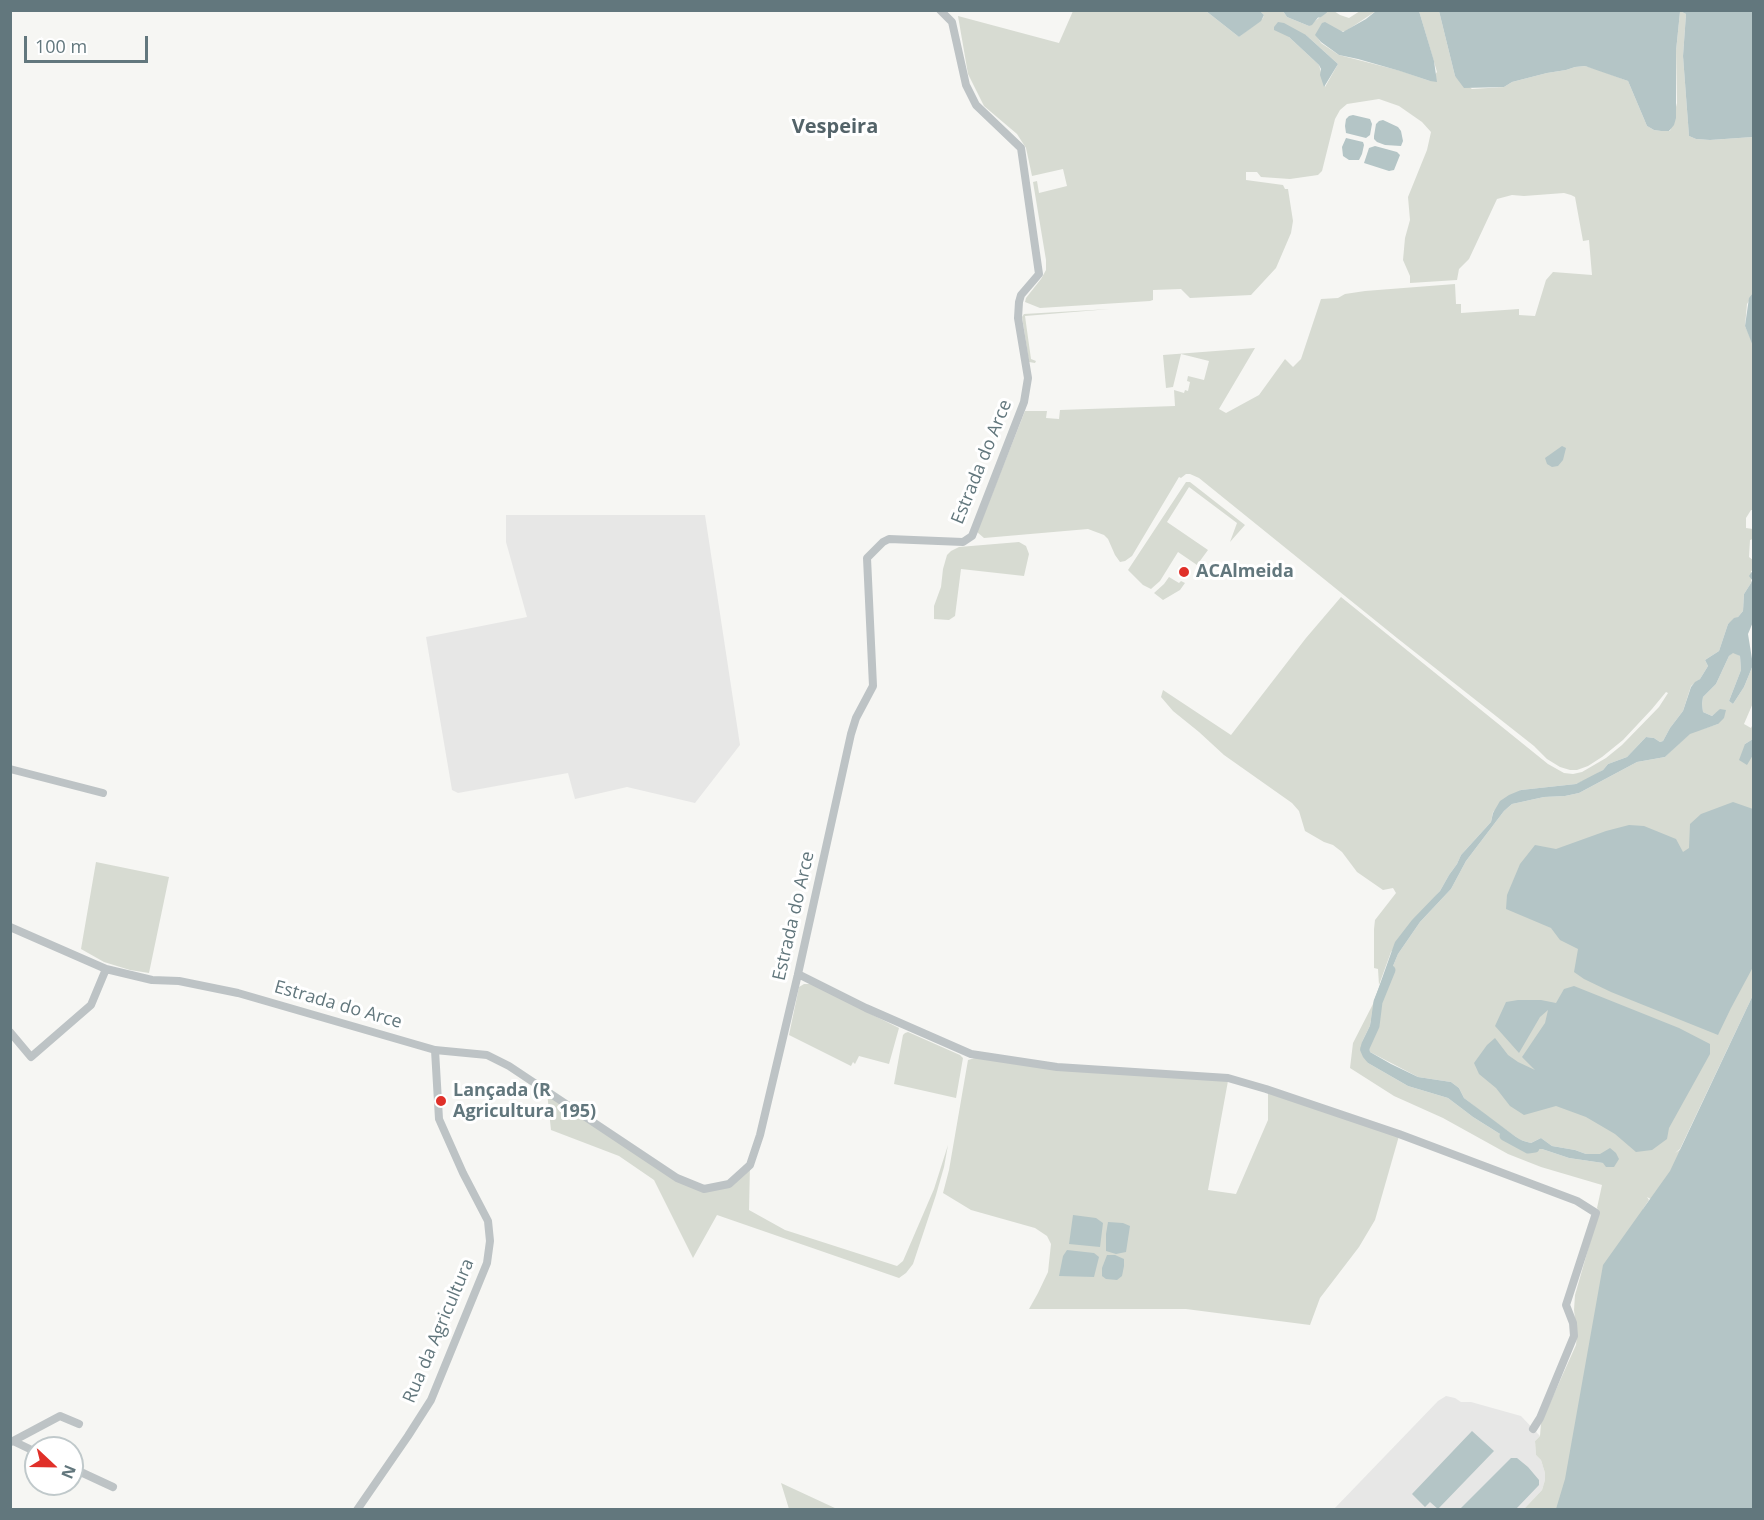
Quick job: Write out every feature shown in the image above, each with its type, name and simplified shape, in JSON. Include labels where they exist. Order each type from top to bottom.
[{"type":"street","name":"Estrada do Arce","points":[[10,927],[106,969],[152,980],[179,981],[238,993],[435,1050],[487,1055],[509,1066],[676,1178],[704,1189],[729,1184],[750,1165],[760,1135],[798,974],[851,734],[856,718],[873,686],[867,558],[889,539],[963,542],[972,536],[1024,402],[1028,378],[1018,318],[1019,302],[1021,295],[1039,274],[1021,148],[976,105],[966,86],[952,22],[940,10]]},
{"type":"street","points":[[10,768],[103,793]]},
{"type":"street","points":[[10,1032],[31,1057],[91,1005],[106,969]]},
{"type":"street","points":[[798,974],[866,1008],[971,1054],[1057,1066],[1228,1077],[1388,1130],[1577,1201],[1596,1213],[1566,1305],[1573,1323],[1574,1336],[1540,1418],[1533,1429]]},
{"type":"street","name":"Rua da Agricultura","points":[[357,1509],[431,1400],[487,1263],[490,1240],[488,1221],[439,1119],[435,1050]]},
{"type":"street","points":[[12,1441],[60,1416],[79,1424]]},
{"type":"street","points":[[84,1474],[113,1487]]},
{"type":"shaded area","points":[[1073,11],[1206,11],[1239,37],[1263,18],[1264,15],[1260,11],[1283,11],[1287,17],[1309,26],[1320,17],[1316,11],[1334,11],[1349,18],[1360,11],[1376,11],[1346,31],[1316,35],[1321,43],[1339,55],[1430,81],[1437,72],[1419,11],[1439,11],[1455,76],[1472,89],[1504,87],[1512,82],[1585,66],[1628,81],[1647,126],[1654,130],[1670,131],[1677,103],[1676,51],[1680,12],[1682,12],[1686,14],[1683,56],[1689,136],[1710,140],[1753,137],[1754,266],[1752,269],[1754,293],[1747,304],[1745,326],[1754,346],[1754,510],[1751,510],[1746,518],[1746,528],[1753,529],[1749,557],[1753,560],[1754,570],[1751,571],[1751,583],[1744,594],[1743,611],[1728,624],[1719,651],[1705,660],[1708,666],[1700,679],[1691,686],[1683,711],[1663,741],[1646,737],[1627,757],[1608,764],[1590,778],[1576,784],[1521,790],[1493,812],[1491,822],[1461,855],[1440,891],[1391,952],[1379,985],[1378,969],[1374,968],[1375,920],[1396,893],[1393,888],[1383,890],[1357,872],[1342,852],[1333,845],[1305,831],[1299,811],[1292,803],[1224,755],[1173,711],[1161,697],[1163,690],[1231,735],[1306,638],[1341,597],[1548,764],[1564,773],[1582,772],[1606,758],[1659,707],[1668,693],[1666,692],[1623,740],[1602,757],[1577,770],[1560,767],[1547,759],[1534,746],[1199,478],[1190,474],[1179,477],[1132,556],[1125,561],[1120,562],[1104,535],[1088,529],[984,538],[977,532],[1025,411],[1047,411],[1046,418],[1059,419],[1060,410],[1175,406],[1174,390],[1184,393],[1185,390],[1188,391],[1190,382],[1187,381],[1188,376],[1204,380],[1209,361],[1181,354],[1173,387],[1166,388],[1163,355],[1255,348],[1219,409],[1226,413],[1259,395],[1285,359],[1293,367],[1301,359],[1321,299],[1338,298],[1345,294],[1365,291],[1455,284],[1456,304],[1461,304],[1461,313],[1519,309],[1519,315],[1535,316],[1546,280],[1553,272],[1592,275],[1589,240],[1583,241],[1575,197],[1564,193],[1512,195],[1497,199],[1469,259],[1459,269],[1457,280],[1410,283],[1410,276],[1403,260],[1405,238],[1410,220],[1408,197],[1427,150],[1431,132],[1422,122],[1399,106],[1379,99],[1347,104],[1335,119],[1322,171],[1318,175],[1290,179],[1261,177],[1257,172],[1246,172],[1246,180],[1283,185],[1285,189],[1288,189],[1293,221],[1291,233],[1276,268],[1251,295],[1190,298],[1181,289],[1153,290],[1153,300],[1150,301],[1040,308],[1025,302],[1046,270],[1033,182],[1037,181],[1039,193],[1067,186],[1063,169],[1032,176],[1026,148],[1017,134],[984,106],[968,74],[958,16],[1059,43]],"holes":[[[1306,35],[1338,64],[1325,87],[1319,65],[1289,37]]]},
{"type":"shaded area","points":[[1206,11],[1260,11],[1264,15],[1261,21],[1239,37]]},
{"type":"shaded area","points":[[1283,11],[1316,11],[1320,15],[1309,26],[1287,17]]},
{"type":"shaded area","points":[[1376,11],[1419,11],[1434,61],[1437,82],[1339,55],[1315,35],[1322,23],[1325,22],[1343,32]]},
{"type":"shaded area","points":[[1439,11],[1753,11],[1753,137],[1710,140],[1689,136],[1683,56],[1686,14],[1682,12],[1680,12],[1676,51],[1676,118],[1669,131],[1661,131],[1647,126],[1628,81],[1585,66],[1512,82],[1504,87],[1464,88],[1455,76]]},
{"type":"shaded area","points":[[1278,22],[1306,35],[1338,64],[1324,87],[1319,65],[1289,37],[1274,30]]},
{"type":"shaded area","points":[[1353,115],[1370,119],[1372,124],[1370,135],[1366,138],[1346,133],[1346,119]]},
{"type":"shaded area","points":[[1383,120],[1398,127],[1401,131],[1403,141],[1401,146],[1385,145],[1374,139],[1376,124]]},
{"type":"shaded area","points":[[1346,138],[1363,142],[1359,160],[1349,160],[1343,156],[1342,147]]},
{"type":"shaded area","points":[[1375,146],[1397,152],[1400,155],[1394,170],[1389,171],[1364,163],[1369,148]]},
{"type":"shaded area","points":[[1753,293],[1753,346],[1745,326],[1749,298]]},
{"type":"shaded area","points":[[1110,309],[1025,316],[1031,359],[1036,361],[1035,363],[1029,362],[1022,317],[1024,314]]},
{"type":"shaded area","points":[[1562,446],[1566,448],[1563,460],[1558,466],[1552,467],[1547,464],[1545,458]]},
{"type":"shaded area","points":[[1186,482],[1190,482],[1245,525],[1230,542],[1237,523],[1189,487],[1167,522],[1208,550],[1197,565],[1178,552],[1160,581],[1151,589],[1143,585],[1128,570]]},
{"type":"shaded area","points":[[506,515],[705,515],[740,745],[695,803],[627,787],[575,799],[568,773],[458,793],[452,790],[426,637],[527,617],[506,542]]},
{"type":"shaded area","points":[[1019,542],[1026,546],[1029,554],[1024,576],[961,569],[955,616],[949,620],[934,619],[934,606],[941,587],[943,569],[947,555],[951,551],[959,547]]},
{"type":"shaded area","points":[[1753,570],[1753,622],[1748,634],[1753,665],[1744,687],[1733,704],[1729,701],[1741,670],[1740,656],[1733,653],[1729,656],[1716,684],[1703,697],[1703,712],[1712,716],[1720,709],[1726,710],[1724,718],[1718,724],[1690,734],[1665,757],[1637,762],[1579,793],[1512,804],[1504,811],[1466,861],[1451,889],[1420,922],[1398,954],[1378,1002],[1375,1026],[1368,1041],[1370,1052],[1391,1064],[1418,1077],[1451,1082],[1459,1088],[1464,1098],[1520,1140],[1531,1143],[1541,1138],[1552,1146],[1586,1154],[1600,1154],[1610,1148],[1619,1159],[1614,1167],[1569,1158],[1542,1149],[1528,1149],[1473,1117],[1448,1098],[1408,1086],[1368,1063],[1360,1050],[1370,1026],[1374,1001],[1395,942],[1412,920],[1440,891],[1461,855],[1491,822],[1500,801],[1521,790],[1576,784],[1603,770],[1608,764],[1627,757],[1646,737],[1663,741],[1683,711],[1691,687],[1700,679],[1708,666],[1705,660],[1719,651],[1728,624],[1743,611],[1744,594],[1751,583],[1749,576]]},
{"type":"shaded area","points":[[1169,577],[1179,583],[1181,581],[1185,583],[1180,590],[1163,600],[1154,593]]},
{"type":"shaded area","points":[[1733,652],[1740,656],[1741,670],[1729,701],[1733,704],[1744,687],[1753,665],[1753,703],[1744,724],[1751,728],[1753,724],[1753,739],[1745,744],[1753,755],[1753,995],[1680,1149],[1675,1153],[1691,1143],[1658,1203],[1647,1197],[1649,1200],[1643,1209],[1725,1509],[1524,1509],[1542,1490],[1545,1480],[1541,1460],[1536,1455],[1535,1441],[1540,1436],[1541,1423],[1576,1345],[1575,1295],[1599,1211],[1597,1208],[1602,1185],[1541,1167],[1508,1154],[1443,1118],[1394,1096],[1350,1068],[1353,1043],[1374,1002],[1370,1026],[1362,1042],[1368,1063],[1408,1086],[1448,1098],[1473,1117],[1528,1149],[1542,1149],[1569,1158],[1603,1163],[1600,1154],[1586,1154],[1552,1146],[1541,1138],[1531,1143],[1520,1140],[1464,1098],[1459,1088],[1451,1082],[1418,1077],[1370,1052],[1368,1041],[1375,1026],[1378,1002],[1398,954],[1420,922],[1451,889],[1466,861],[1504,811],[1512,804],[1579,793],[1637,762],[1665,757],[1690,733],[1718,724],[1716,713],[1712,716],[1703,712],[1703,697],[1716,684]]},
{"type":"shaded area","points":[[1753,739],[1753,755],[1747,765],[1739,760],[1745,744]]},
{"type":"shaded area","points":[[1733,802],[1753,809],[1753,967],[1718,1035],[1584,979],[1574,972],[1578,949],[1560,940],[1551,928],[1506,909],[1507,895],[1520,864],[1535,845],[1556,849],[1629,825],[1644,826],[1676,839],[1683,852],[1689,848],[1690,824],[1701,814]]},
{"type":"shaded area","points":[[96,862],[169,877],[149,973],[104,962],[81,949]]},
{"type":"shaded area","points":[[811,984],[899,1028],[889,1064],[859,1056],[855,1064],[853,1062],[851,1066],[789,1035],[799,987]]},
{"type":"shaded area","points":[[1574,986],[1679,1028],[1710,1044],[1710,1054],[1669,1128],[1667,1139],[1652,1150],[1636,1152],[1615,1134],[1586,1117],[1556,1106],[1524,1115],[1510,1106],[1496,1088],[1479,1074],[1474,1063],[1495,1038],[1508,1055],[1535,1070],[1522,1057],[1545,1023],[1548,1010],[1540,1017],[1519,1053],[1495,1026],[1506,1002],[1541,1000],[1556,1003],[1564,989]]},
{"type":"shaded area","points":[[1753,995],[1753,1509],[1556,1509],[1565,1479],[1603,1265],[1670,1171]]},
{"type":"shaded area","points":[[908,1032],[963,1058],[956,1098],[894,1084],[903,1035]]},
{"type":"shaded area","points":[[982,1056],[1228,1081],[1208,1190],[1236,1194],[1268,1120],[1268,1092],[1399,1136],[1375,1220],[1359,1247],[1320,1298],[1310,1325],[1186,1309],[1029,1309],[1048,1272],[1051,1244],[1047,1236],[1035,1228],[971,1210],[943,1193],[968,1060]]},
{"type":"shaded area","points":[[547,1092],[677,1178],[704,1189],[729,1184],[750,1165],[749,1210],[785,1230],[897,1266],[903,1261],[934,1189],[948,1145],[936,1195],[913,1264],[899,1278],[717,1215],[693,1258],[654,1180],[619,1156],[551,1130]]},
{"type":"shaded area","points":[[1073,1215],[1096,1218],[1103,1223],[1100,1247],[1069,1244]]},
{"type":"shaded area","points":[[1108,1222],[1130,1226],[1126,1252],[1116,1254],[1106,1251]]},
{"type":"shaded area","points":[[1067,1250],[1094,1253],[1099,1257],[1094,1277],[1059,1276],[1063,1256]]},
{"type":"shaded area","points":[[1107,1255],[1115,1255],[1124,1259],[1122,1276],[1117,1280],[1106,1279],[1102,1276],[1102,1268]]},
{"type":"shaded area","points":[[1446,1396],[1461,1402],[1471,1402],[1521,1416],[1540,1436],[1535,1441],[1536,1455],[1541,1460],[1545,1480],[1542,1490],[1524,1509],[1333,1510],[1438,1401]]},
{"type":"shaded area","points":[[1472,1431],[1494,1451],[1438,1509],[1430,1502],[1425,1507],[1412,1494]]},
{"type":"shaded area","points":[[1511,1458],[1517,1458],[1539,1480],[1539,1485],[1516,1509],[1460,1509]]},
{"type":"shaded area","points":[[781,1483],[837,1509],[789,1509]]},
{"type":"waterway","points":[[1319,13],[1323,10]]},
{"type":"waterway","points":[[1365,1048],[1375,1026],[1378,1002],[1391,970]]},
{"type":"waterway","points":[[1504,1136],[1528,1149],[1535,1148]]},
{"type":"place","name":"ACAlmeida","points":[[1184,572]]},
{"type":"place","name":"Lançada (R Agricultura 195)","points":[[441,1101]]},
{"type":"district","name":"Vespeira","points":[[835,127]]}]
